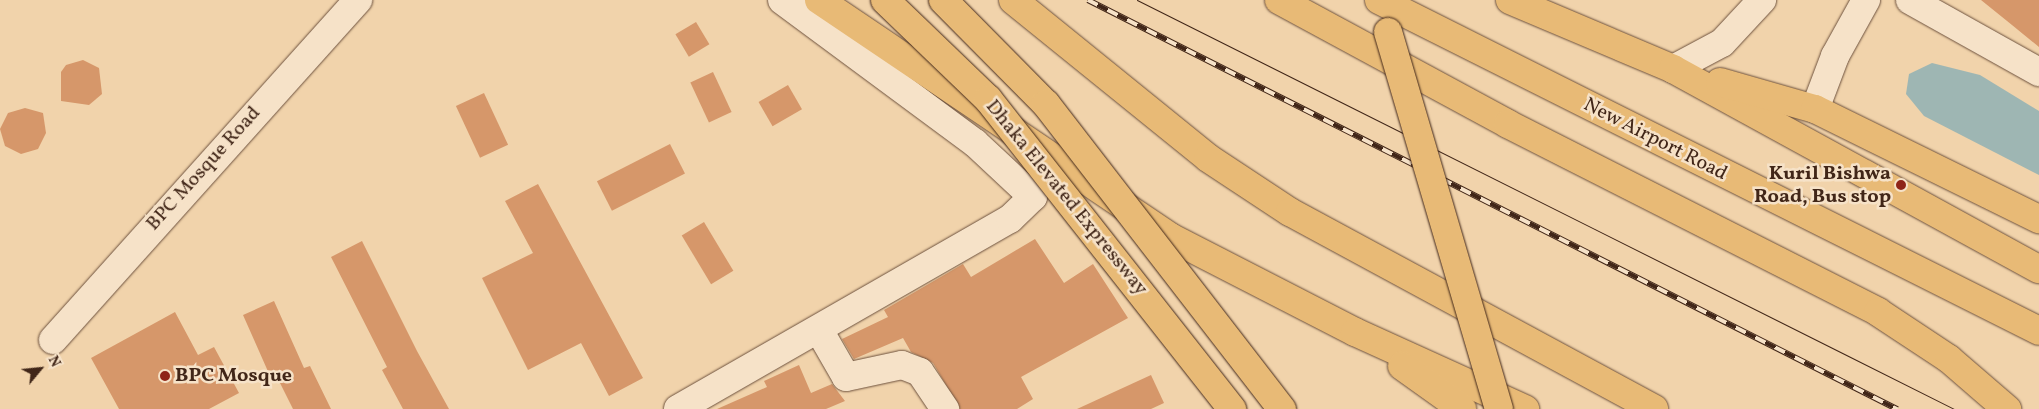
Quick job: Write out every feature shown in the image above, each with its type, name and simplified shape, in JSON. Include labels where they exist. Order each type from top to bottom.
[{"type":"highway","points":[[819,0],[1170,237],[1355,332],[1525,409]]},
{"type":"highway","name":"Dhaka Elevated Expressway","points":[[886,0],[988,99],[1232,409]]},
{"type":"highway","name":"Dhaka Elevated Expressway","points":[[943,0],[1046,104],[1282,409]]},
{"type":"highway","points":[[1013,0],[1208,158],[1290,212],[1654,409]]},
{"type":"highway","points":[[1279,0],[1508,124],[1878,312],[1949,359],[2007,409]]},
{"type":"highway","points":[[1375,0],[1413,112],[1499,409]]},
{"type":"highway","name":"New Airport Road","points":[[1379,0],[2039,331]]},
{"type":"highway","points":[[1510,0],[1673,69],[2039,269]]},
{"type":"highway","points":[[1673,69],[1815,109],[2039,219]]},
{"type":"highway","points":[[1355,332],[1462,409]]},
{"type":"street","name":"BPC Mosque Road","points":[[53,340],[358,0]]},
{"type":"street","points":[[678,409],[1010,219],[1033,197],[975,143],[782,0]]},
{"type":"street","points":[[1673,69],[1722,43],[1762,0]]},
{"type":"street","points":[[1815,109],[1835,56],[1866,0]]},
{"type":"street","points":[[1910,0],[2039,72]]},
{"type":"street","points":[[819,330],[846,377],[902,365],[920,372],[946,409]]},
{"type":"water","points":[[1932,63],[1980,75],[2039,111],[2039,175],[1924,116],[1906,94],[1909,74]]},
{"type":"building","points":[[1981,0],[2039,0],[2039,47],[2012,25]]},
{"type":"building","points":[[696,22],[709,44],[689,57],[675,34]]},
{"type":"building","points":[[83,60],[99,68],[102,94],[89,105],[61,101],[61,72],[66,65]]},
{"type":"building","points":[[713,72],[732,112],[709,122],[690,83]]},
{"type":"building","points":[[788,85],[802,109],[773,126],[759,102]]},
{"type":"building","points":[[484,93],[508,145],[480,158],[456,106]]},
{"type":"building","points":[[25,108],[43,113],[46,133],[38,149],[21,154],[5,146],[0,129],[8,113]]},
{"type":"building","points":[[670,144],[685,173],[612,211],[597,181]]},
{"type":"building","points":[[538,184],[643,378],[609,396],[581,343],[528,370],[482,278],[533,253],[505,201]]},
{"type":"building","points":[[704,222],[733,271],[711,284],[682,235]]},
{"type":"building","points":[[1035,239],[1064,283],[1093,264],[1128,318],[1021,377],[1033,399],[1017,409],[960,409],[933,363],[911,352],[903,338],[854,359],[842,339],[888,317],[884,310],[963,264],[971,277]]},
{"type":"building","points":[[362,241],[417,351],[449,409],[403,409],[382,370],[387,367],[331,257]]},
{"type":"building","points":[[274,301],[304,368],[310,366],[331,409],[293,409],[275,373],[270,376],[243,315]]},
{"type":"building","name":"BPC Mosque","points":[[175,312],[198,355],[214,347],[239,393],[209,409],[119,409],[91,358]]},
{"type":"building","points":[[799,365],[811,393],[832,384],[845,401],[826,409],[717,409],[767,387],[764,381]]},
{"type":"building","points":[[1151,375],[1164,403],[1151,409],[1077,409]]},
{"type":"tram line","points":[[1137,0],[1954,409]]},
{"type":"railway","points":[[1088,0],[1897,409]]},
{"type":"place","name":"Kuril Bishwa Road, Bus stop","points":[[1901,185]]},
{"type":"place","name":"BPC Mosque","points":[[165,376]]}]
